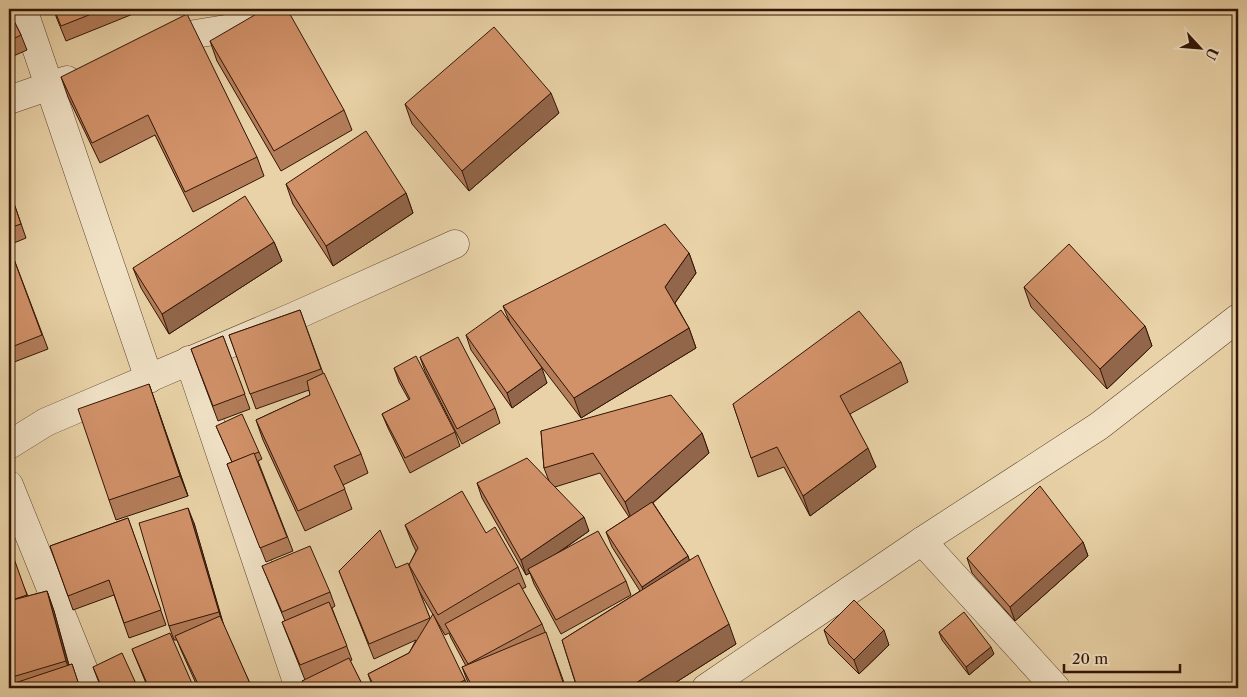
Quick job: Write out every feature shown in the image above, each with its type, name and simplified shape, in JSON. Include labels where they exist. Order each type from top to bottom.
[{"type":"street","points":[[23,9],[149,379]]},
{"type":"street","points":[[141,55],[195,34],[289,19]]},
{"type":"street","points":[[9,100],[95,71]]},
{"type":"street","points":[[9,445],[46,422],[295,316],[455,244]]},
{"type":"street","points":[[706,688],[922,541],[1099,426],[1238,318]]},
{"type":"street","points":[[189,360],[299,688]]},
{"type":"street","points":[[9,485],[91,688]]},
{"type":"street","points":[[922,541],[1056,688]]},
{"type":"building","points":[[54,9],[104,9],[61,26]]},
{"type":"building","points":[[265,9],[287,9],[344,110],[274,151],[210,41]]},
{"type":"building","points":[[9,11],[21,35],[9,41]]},
{"type":"building","points":[[187,14],[257,157],[185,192],[148,115],[92,143],[61,77]]},
{"type":"building","points":[[494,27],[551,93],[462,171],[405,104]]},
{"type":"building","points":[[366,131],[406,193],[326,246],[286,184]]},
{"type":"building","points":[[9,189],[21,224],[9,228]]},
{"type":"building","points":[[245,196],[274,242],[162,314],[133,268]]},
{"type":"building","points":[[665,224],[689,253],[665,287],[689,328],[574,398],[503,306]]},
{"type":"building","points":[[1069,244],[1145,326],[1100,369],[1024,287]]},
{"type":"building","points":[[9,246],[42,335],[9,348]]},
{"type":"building","points":[[300,310],[321,369],[250,394],[229,335]]},
{"type":"building","points":[[501,310],[542,368],[507,393],[466,335]]},
{"type":"building","points":[[859,311],[901,362],[840,396],[868,448],[803,496],[777,447],[751,458],[733,404]]},
{"type":"building","points":[[223,336],[245,394],[213,406],[191,349]]},
{"type":"building","points":[[458,337],[495,408],[457,429],[420,357]]},
{"type":"building","points":[[416,356],[455,432],[405,458],[382,414],[410,399],[394,368]]},
{"type":"building","points":[[324,373],[361,454],[334,466],[345,489],[298,511],[256,420],[310,395],[307,381]]},
{"type":"building","points":[[149,384],[180,476],[109,500],[78,409]]},
{"type":"building","points":[[671,395],[702,433],[625,502],[593,453],[544,468],[541,431]]},
{"type":"building","points":[[242,414],[259,452],[232,462],[216,426]]},
{"type":"building","points":[[254,453],[287,537],[260,548],[227,464]]},
{"type":"building","points":[[527,458],[584,517],[521,560],[477,483]]},
{"type":"building","points":[[1040,486],[1083,542],[1010,607],[967,558]]},
{"type":"building","points":[[462,491],[486,533],[495,527],[518,567],[438,615],[409,565],[418,548],[405,525]]},
{"type":"building","points":[[652,502],[688,556],[642,587],[606,532]]},
{"type":"building","points":[[188,508],[219,612],[169,626],[139,523]]},
{"type":"building","points":[[128,518],[161,610],[124,623],[109,580],[68,596],[50,546]]},
{"type":"building","points":[[380,530],[396,568],[408,563],[430,618],[369,644],[339,571]]},
{"type":"building","points":[[598,531],[626,581],[556,620],[528,569]]},
{"type":"building","points":[[310,546],[330,592],[282,612],[262,566]]},
{"type":"building","points":[[12,553],[27,595],[9,601],[9,555]]},
{"type":"building","points":[[698,555],[729,624],[628,688],[577,687],[562,640]]},
{"type":"building","points":[[519,583],[542,624],[468,664],[445,624]]},
{"type":"building","points":[[47,591],[66,661],[9,678],[9,601]]},
{"type":"building","points":[[854,600],[884,630],[854,660],[824,630]]},
{"type":"building","points":[[329,602],[347,646],[300,665],[282,622]]},
{"type":"building","points":[[964,612],[991,647],[966,667],[939,632]]},
{"type":"building","points":[[433,614],[465,680],[449,688],[375,688],[368,674],[409,653]]},
{"type":"building","points":[[220,616],[252,688],[200,688],[175,636]]},
{"type":"building","points":[[546,632],[565,688],[473,688],[462,667]]},
{"type":"building","points":[[170,633],[194,688],[149,688],[132,649]]},
{"type":"building","points":[[122,653],[138,688],[102,688],[93,667]]},
{"type":"building","points":[[349,658],[364,688],[306,688],[302,681]]},
{"type":"building","points":[[72,664],[80,688],[9,688],[9,685]]},
{"type":"building","points":[[464,683],[467,688],[456,688]]}]
